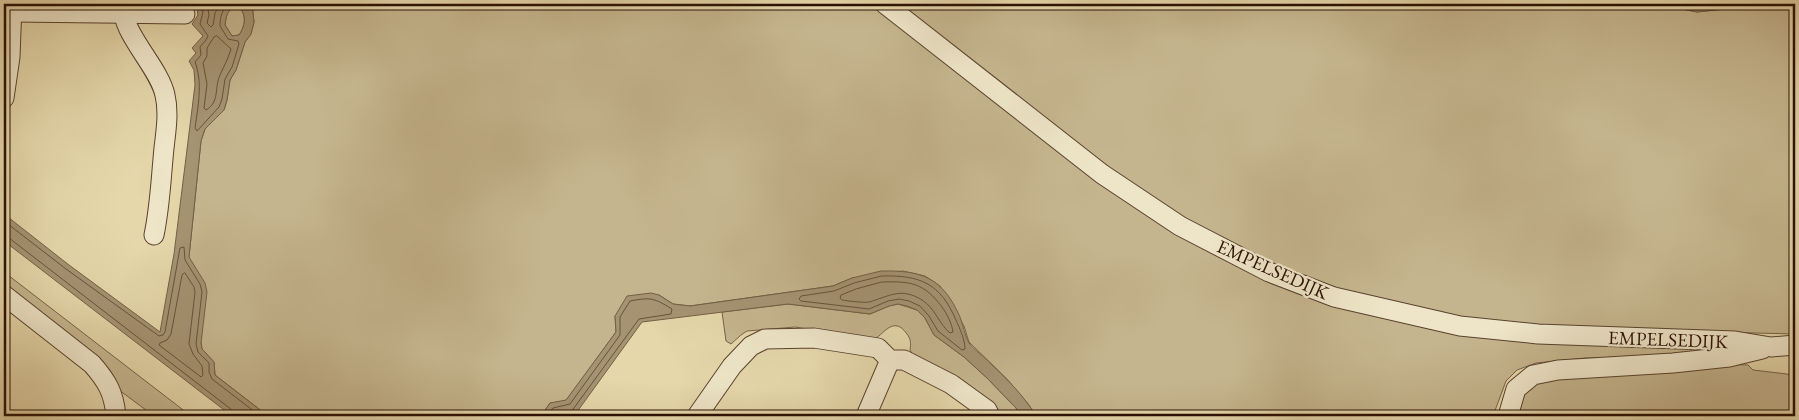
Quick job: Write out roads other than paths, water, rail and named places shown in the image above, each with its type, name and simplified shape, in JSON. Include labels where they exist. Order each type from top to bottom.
[{"type":"street","name":"EMPELSEDIJK","points":[[886,4],[1102,174],[1180,226],[1269,272],[1334,297],[1460,326],[1556,334],[1735,340],[1771,347],[1795,345]]},
{"type":"street","points":[[4,98],[10,56],[13,8],[123,8],[185,14]]},
{"type":"street","points":[[123,8],[126,24],[161,79],[168,109],[158,214],[154,235]]},
{"type":"street","points":[[4,295],[92,364],[112,390],[116,416]]},
{"type":"street","points":[[697,416],[732,366],[751,346],[764,339],[814,338],[878,348],[890,360],[904,360],[951,384],[987,410],[990,416]]},
{"type":"street","points":[[1508,416],[1516,389],[1533,375],[1558,370],[1673,363],[1720,358],[1771,347]]},
{"type":"street","points":[[866,416],[890,360]]},
{"type":"water","points":[[192,4],[252,4],[254,22],[251,34],[245,42],[236,70],[230,80],[224,110],[205,129],[201,141],[189,257],[205,283],[207,292],[201,343],[202,349],[214,362],[215,375],[268,416],[232,416],[4,241],[4,214],[160,332],[174,254],[195,85],[194,70],[189,61],[196,53],[192,48],[203,36],[192,24],[198,15],[197,9]],"holes":[[[234,7],[240,8],[244,14],[244,25],[239,35],[232,36],[225,25],[226,17],[228,12]]]},
{"type":"water","points":[[1622,4],[1771,4],[1697,12],[1682,9],[1637,8]]},
{"type":"water","points":[[881,271],[908,272],[930,279],[938,285],[946,293],[960,317],[969,343],[1004,376],[1036,416],[1021,416],[1016,408],[987,378],[964,357],[934,335],[925,318],[917,310],[898,304],[870,314],[788,304],[642,322],[574,416],[541,416],[550,403],[566,400],[616,332],[615,316],[627,296],[651,293],[659,295],[673,304],[690,306],[833,286],[852,278]]}]
